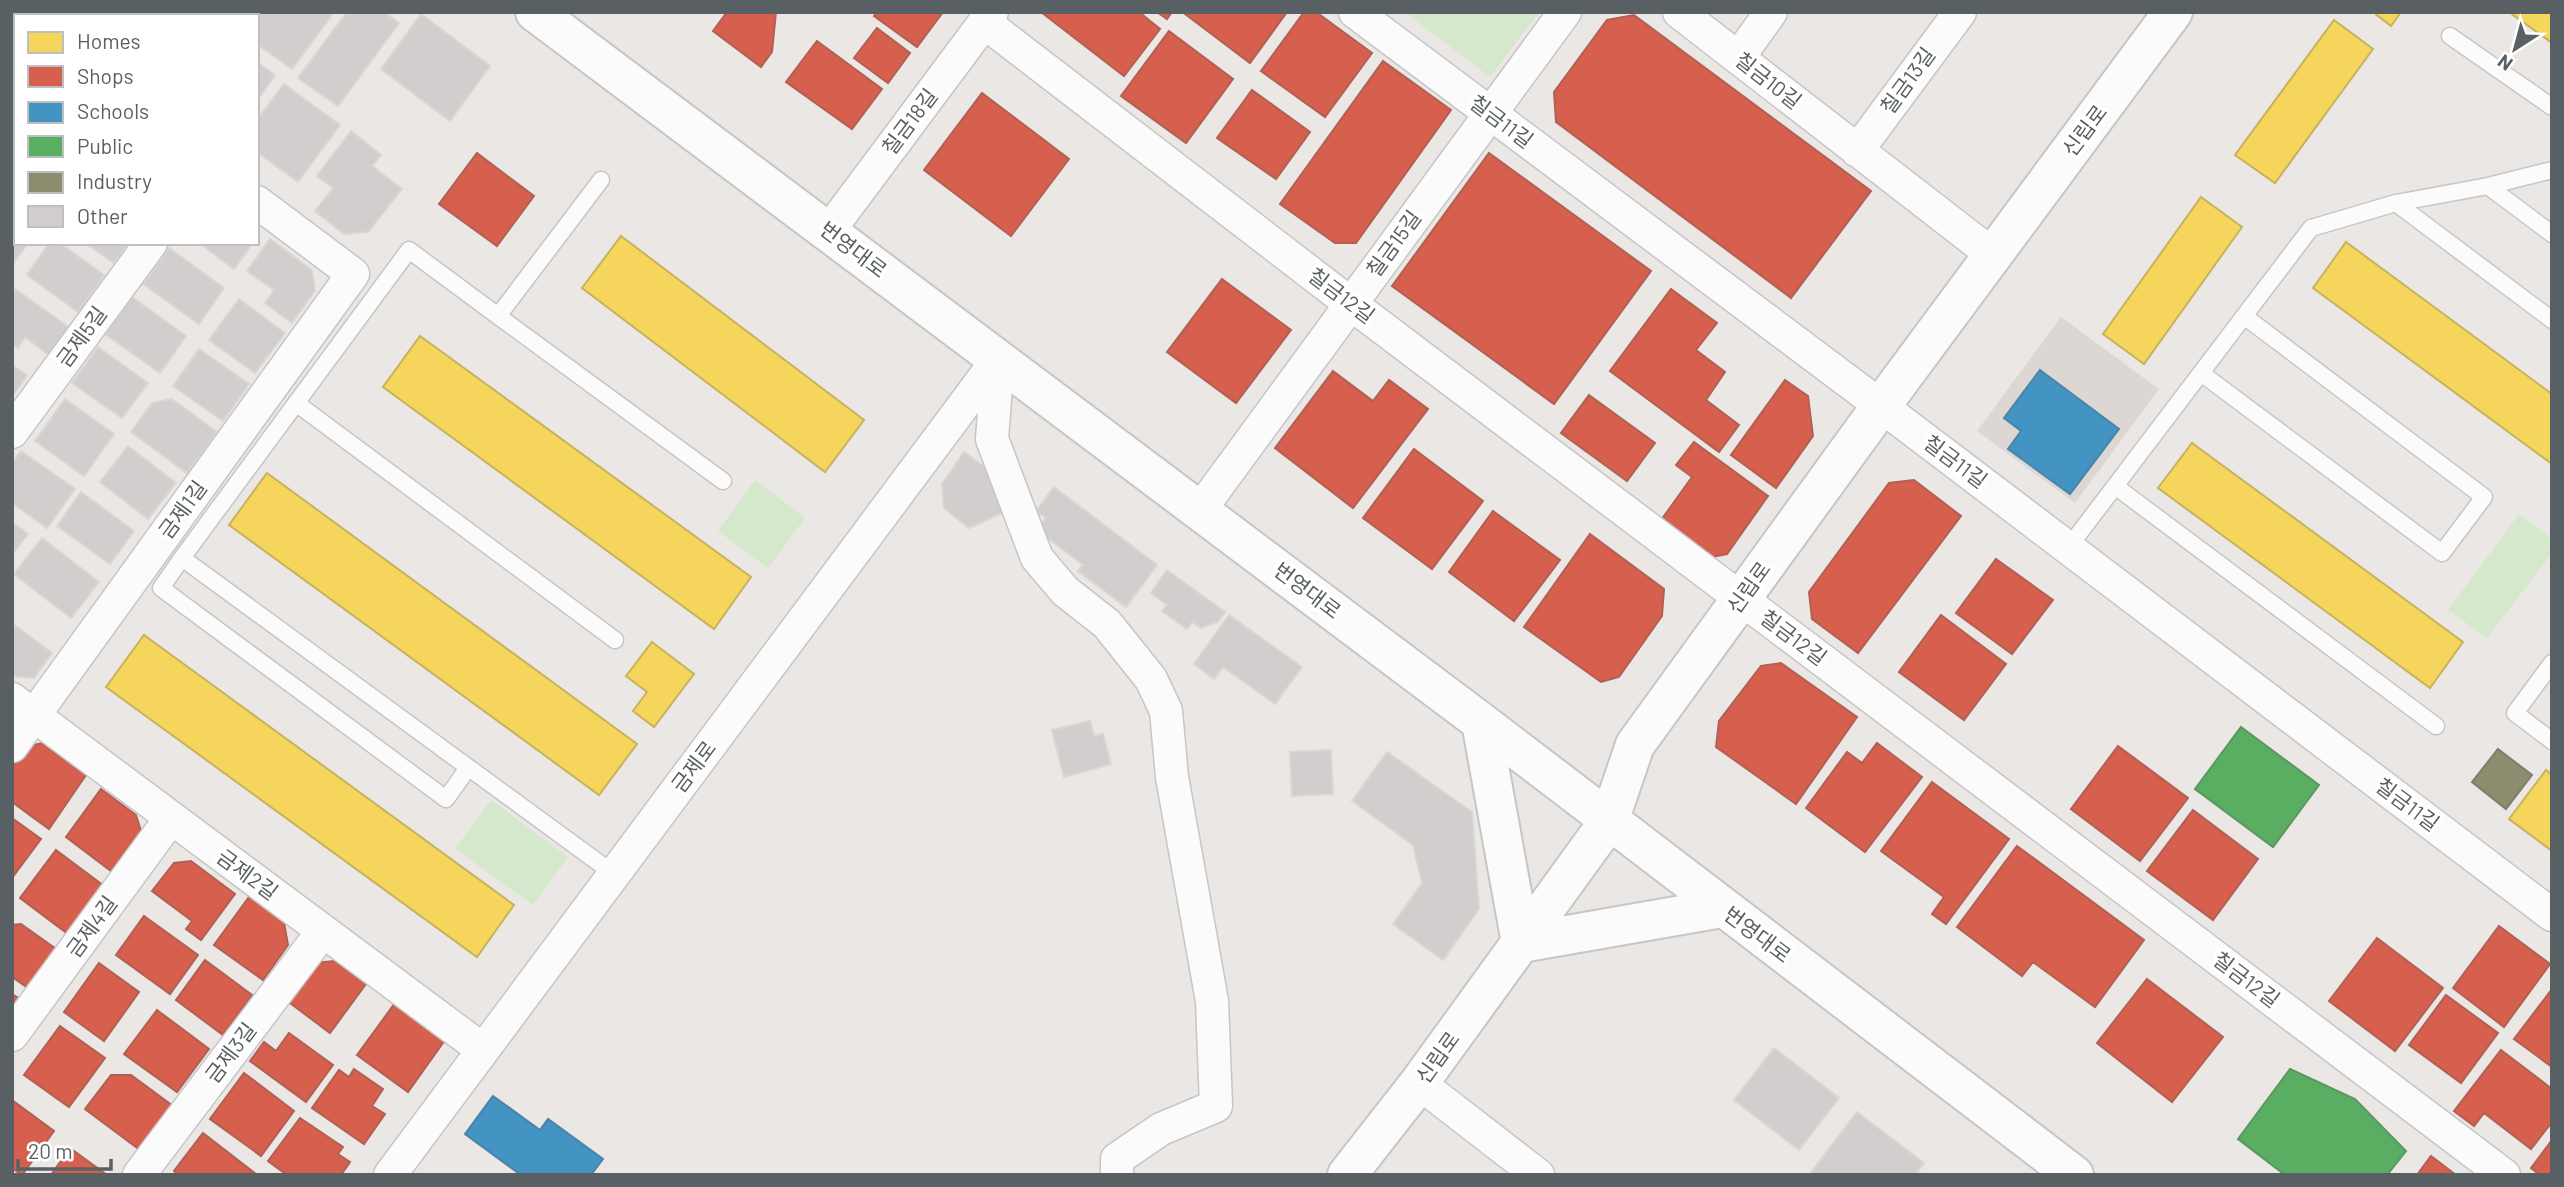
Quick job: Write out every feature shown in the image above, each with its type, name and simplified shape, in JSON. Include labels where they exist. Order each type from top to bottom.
[{"type":"street","name":"번영대로","points":[[535,12],[1481,722],[2074,1175]]},
{"type":"street","name":"칠금11길","points":[[1355,12],[2552,915]]},
{"type":"street","name":"칠금15길","points":[[1200,510],[1565,12]]},
{"type":"street","name":"칠금10길","points":[[1679,12],[1993,255]]},
{"type":"street","points":[[1738,58],[1771,12]]},
{"type":"street","name":"칠금13길","points":[[1857,150],[1960,12]]},
{"type":"street","name":"신립로","points":[[1347,1175],[1419,1083],[1609,821],[1635,745],[2173,12]]},
{"type":"street","name":"칠금18길","points":[[828,232],[988,17]]},
{"type":"street","name":"칠금12길","points":[[988,17],[1351,304],[2504,1175]]},
{"type":"street","points":[[259,204],[365,283]]},
{"type":"street","name":"금제5길","points":[[12,432],[150,245]]},
{"type":"street","name":"금제1길","points":[[12,746],[24,707],[365,283]]},
{"type":"street","points":[[998,359],[992,439],[1037,558],[1065,591],[1107,624],[1151,679],[1166,711],[1172,777],[1212,1001],[1216,1106],[1161,1129],[1117,1158],[1117,1175]]},
{"type":"street","name":"금제로","points":[[390,1175],[998,359]]},
{"type":"street","name":"금제2길","points":[[24,707],[483,1050]]},
{"type":"street","points":[[1481,722],[1521,943],[1722,908]]},
{"type":"street","name":"금제4길","points":[[12,1035],[171,818]]},
{"type":"street","name":"금제3길","points":[[139,1175],[323,931]]},
{"type":"street","points":[[1419,1083],[1538,1175]]},
{"type":"lane","points":[[2450,36],[2552,107]]},
{"type":"lane","points":[[2068,548],[2311,228],[2396,202],[2488,186],[2552,170]]},
{"type":"lane","points":[[498,316],[601,180]]},
{"type":"lane","points":[[2488,186],[2552,234]]},
{"type":"lane","points":[[2396,202],[2552,320]]},
{"type":"lane","points":[[468,768],[446,799],[161,588],[296,403],[365,283],[409,250],[723,481]]},
{"type":"lane","points":[[2201,373],[2442,553],[2449,544],[2484,497],[2244,316]]},
{"type":"lane","points":[[296,403],[615,640]]},
{"type":"lane","points":[[2115,486],[2436,726]]},
{"type":"lane","points":[[183,558],[614,874]]},
{"type":"lane","points":[[2552,663],[2515,713],[2552,741]]},
{"type":"shaded area","points":[[2061,317],[2159,389],[2075,503],[1977,431]]},
{"type":"green space","points":[[1404,12],[1539,12],[1490,77]]},
{"type":"green space","points":[[755,480],[805,518],[768,568],[718,531]]},
{"type":"green space","points":[[2519,514],[2552,539],[2552,553],[2487,638],[2448,610]]},
{"type":"green space","points":[[491,800],[568,857],[533,905],[455,849]]},
{"type":"building: Homes","points":[[2373,12],[2401,12],[2391,26]]},
{"type":"building: Homes","points":[[2509,12],[2552,12],[2552,43]]},
{"type":"building: Homes","points":[[2334,20],[2373,49],[2275,183],[2235,155]]},
{"type":"building: Homes","points":[[2201,197],[2242,227],[2144,364],[2103,334]]},
{"type":"building: Homes","points":[[621,236],[864,420],[825,472],[582,288]]},
{"type":"building: Homes","points":[[2346,242],[2552,394],[2552,464],[2313,288]]},
{"type":"building: Homes","points":[[420,336],[751,577],[714,629],[383,387]]},
{"type":"building: Homes","points":[[2192,443],[2463,642],[2430,688],[2158,488]]},
{"type":"building: Homes","points":[[267,473],[637,744],[599,795],[229,525]]},
{"type":"building: Homes","points":[[144,635],[514,905],[477,957],[106,687]]},
{"type":"building: Homes","points":[[652,642],[694,674],[654,727],[633,711],[647,692],[626,676]]},
{"type":"building: Homes","points":[[2546,770],[2552,775],[2552,851],[2509,819]]},
{"type":"building: Shops","points":[[727,12],[776,12],[772,52],[761,67],[713,31]]},
{"type":"building: Shops","points":[[877,12],[943,12],[917,47],[874,16]]},
{"type":"building: Shops","points":[[1041,12],[1139,12],[1160,29],[1124,76]]},
{"type":"building: Shops","points":[[1157,12],[1172,12],[1167,19]]},
{"type":"building: Shops","points":[[1287,12],[1250,63],[1185,14]]},
{"type":"building: Shops","points":[[1304,12],[1316,12],[1372,53],[1325,117],[1261,71]]},
{"type":"building: Shops","points":[[1634,15],[1871,191],[1791,298],[1556,122],[1554,92],[1607,20]]},
{"type":"building: Shops","points":[[877,28],[910,53],[888,83],[854,58]]},
{"type":"building: Shops","points":[[1169,31],[1233,79],[1186,143],[1121,96]]},
{"type":"building: Shops","points":[[817,41],[882,89],[852,129],[786,82]]},
{"type":"building: Shops","points":[[1383,61],[1451,110],[1356,243],[1335,243],[1280,204]]},
{"type":"building: Shops","points":[[1252,90],[1310,132],[1276,179],[1217,138]]},
{"type":"building: Shops","points":[[982,93],[1069,159],[1011,236],[924,170]]},
{"type":"building: Shops","points":[[477,153],[534,196],[497,246],[439,204]]},
{"type":"building: Shops","points":[[1489,153],[1651,271],[1554,404],[1392,286]]},
{"type":"building: Shops","points":[[1222,279],[1291,330],[1236,403],[1167,352]]},
{"type":"building: Shops","points":[[1671,289],[1717,323],[1696,350],[1725,372],[1706,400],[1739,425],[1719,452],[1610,371]]},
{"type":"building: Shops","points":[[1333,371],[1373,401],[1389,380],[1428,409],[1353,508],[1275,448]]},
{"type":"building: Shops","points":[[1785,380],[1808,396],[1813,436],[1776,488],[1731,455]]},
{"type":"building: Shops","points":[[1589,395],[1655,443],[1627,481],[1561,433]]},
{"type":"building: Shops","points":[[1694,442],[1768,496],[1727,554],[1707,558],[1659,523],[1692,477],[1676,465]]},
{"type":"building: Shops","points":[[1414,449],[1483,501],[1432,569],[1363,518]]},
{"type":"building: Shops","points":[[1914,480],[1961,516],[1858,653],[1812,619],[1809,592],[1889,483]]},
{"type":"building: Shops","points":[[1493,511],[1560,560],[1514,621],[1449,572]]},
{"type":"building: Shops","points":[[1590,534],[1664,589],[1662,616],[1619,677],[1601,682],[1524,627]]},
{"type":"building: Shops","points":[[1996,559],[2053,600],[2012,654],[1956,613]]},
{"type":"building: Shops","points":[[1941,615],[2006,664],[1964,720],[1899,672]]},
{"type":"building: Shops","points":[[1781,663],[1857,717],[1796,804],[1716,747],[1719,721],[1761,666]]},
{"type":"building: Shops","points":[[42,743],[86,775],[49,829],[12,802],[12,766],[26,747]]},
{"type":"building: Shops","points":[[1877,743],[1922,777],[1865,852],[1806,808],[1847,752],[1862,763]]},
{"type":"building: Shops","points":[[2118,746],[2188,798],[2140,861],[2071,809]]},
{"type":"building: Shops","points":[[1932,782],[2009,839],[1946,924],[1932,914],[1944,897],[1881,851]]},
{"type":"building: Shops","points":[[101,789],[136,815],[141,831],[111,871],[66,837]]},
{"type":"building: Shops","points":[[2193,810],[2258,859],[2213,920],[2147,871]]},
{"type":"building: Shops","points":[[12,818],[41,839],[12,878]]},
{"type":"building: Shops","points":[[2017,846],[2144,940],[2095,1007],[2033,962],[2022,976],[1957,927]]},
{"type":"building: Shops","points":[[56,850],[104,886],[68,934],[20,898]]},
{"type":"building: Shops","points":[[191,861],[235,894],[201,940],[186,929],[192,921],[152,891],[174,863]]},
{"type":"building: Shops","points":[[249,897],[284,922],[288,945],[263,980],[214,945]]},
{"type":"building: Shops","points":[[144,916],[198,955],[170,994],[116,955]]},
{"type":"building: Shops","points":[[21,924],[59,951],[31,990],[12,977],[12,925]]},
{"type":"building: Shops","points":[[2499,926],[2550,964],[2504,1027],[2453,988]]},
{"type":"building: Shops","points":[[2377,938],[2443,988],[2395,1051],[2329,1001]]},
{"type":"building: Shops","points":[[205,960],[252,995],[223,1035],[176,1000]]},
{"type":"building: Shops","points":[[335,961],[366,984],[330,1033],[286,1000],[314,963]]},
{"type":"building: Shops","points":[[99,963],[139,992],[104,1041],[64,1012]]},
{"type":"building: Shops","points":[[2147,979],[2223,1037],[2172,1102],[2097,1043]]},
{"type":"building: Shops","points":[[2552,989],[2552,1067],[2514,1039]]},
{"type":"building: Shops","points":[[12,994],[20,999],[12,1009]]},
{"type":"building: Shops","points":[[2446,995],[2498,1033],[2461,1083],[2409,1045]]},
{"type":"building: Shops","points":[[395,1003],[445,1040],[408,1092],[357,1055]]},
{"type":"building: Shops","points":[[157,1010],[209,1049],[177,1092],[124,1054]]},
{"type":"building: Shops","points":[[60,1026],[105,1058],[69,1107],[24,1075]]},
{"type":"building: Shops","points":[[289,1033],[333,1065],[306,1102],[250,1061],[264,1042],[276,1051]]},
{"type":"building: Shops","points":[[2501,1050],[2552,1089],[2552,1122],[2531,1149],[2484,1113],[2474,1126],[2454,1111]]},
{"type":"building: Shops","points":[[354,1069],[383,1089],[372,1106],[385,1114],[364,1144],[312,1108],[339,1070],[349,1077]]},
{"type":"building: Shops","points":[[244,1073],[294,1111],[261,1156],[210,1119]]},
{"type":"building: Shops","points":[[111,1075],[131,1075],[173,1106],[140,1150],[85,1109]]},
{"type":"building: Shops","points":[[12,1100],[54,1131],[22,1175],[12,1168]]},
{"type":"building: Shops","points":[[300,1118],[343,1147],[338,1154],[350,1162],[341,1175],[287,1175],[268,1161]]},
{"type":"building: Shops","points":[[203,1133],[256,1174],[178,1175],[174,1171]]},
{"type":"building: Shops","points":[[2552,1140],[2552,1170],[2548,1175],[2540,1175],[2531,1168]]},
{"type":"building: Shops","points":[[70,1148],[107,1175],[51,1175]]},
{"type":"building: Shops","points":[[2431,1156],[2456,1175],[2417,1175]]},
{"type":"building: Schools","points":[[2040,370],[2119,429],[2070,494],[2008,449],[2021,431],[2004,418]]},
{"type":"building: Schools","points":[[493,1096],[540,1130],[548,1119],[603,1159],[591,1175],[521,1175],[465,1134]]},
{"type":"building: Public","points":[[2241,727],[2319,785],[2273,847],[2195,789]]},
{"type":"building: Public","points":[[2290,1069],[2355,1099],[2406,1151],[2387,1175],[2285,1175],[2238,1139]]},
{"type":"building: Industry","points":[[2498,749],[2532,775],[2506,809],[2472,782]]},
{"type":"building: Other","points":[[334,12],[292,69],[259,45],[259,14],[248,14]]},
{"type":"building: Other","points":[[347,12],[384,12],[399,23],[338,106],[298,78]]},
{"type":"building: Other","points":[[421,14],[490,66],[450,121],[381,69]]},
{"type":"building: Other","points":[[259,63],[275,75],[259,98]]},
{"type":"building: Other","points":[[284,84],[340,125],[298,182],[259,153],[259,117]]},
{"type":"building: Other","points":[[351,131],[381,155],[372,166],[402,189],[368,232],[344,234],[315,211],[333,188],[317,176]]},
{"type":"building: Other","points":[[14,158],[14,206],[12,205]]},
{"type":"building: Other","points":[[12,217],[14,245],[27,245],[12,265]]},
{"type":"building: Other","points":[[270,239],[312,270],[315,291],[292,323],[265,303],[274,290],[247,271]]},
{"type":"building: Other","points":[[48,245],[63,245],[104,275],[78,312],[27,275]]},
{"type":"building: Other","points":[[88,245],[127,245],[114,263]]},
{"type":"building: Other","points":[[202,245],[252,245],[234,269]]},
{"type":"building: Other","points":[[169,248],[224,288],[199,324],[143,284]]},
{"type":"building: Other","points":[[15,289],[70,328],[50,356],[25,337],[18,348],[12,344],[12,292]]},
{"type":"building: Other","points":[[132,297],[186,336],[160,373],[105,334]]},
{"type":"building: Other","points":[[239,299],[285,333],[255,373],[209,340]]},
{"type":"building: Other","points":[[98,347],[148,383],[122,418],[72,383]]},
{"type":"building: Other","points":[[199,349],[249,384],[223,421],[173,386]]},
{"type":"building: Other","points":[[12,365],[27,375],[12,397]]},
{"type":"building: Other","points":[[65,399],[114,434],[84,476],[35,441]]},
{"type":"building: Other","points":[[172,399],[217,432],[187,473],[131,432],[152,403]]},
{"type":"building: Other","points":[[128,446],[176,483],[148,519],[100,482]]},
{"type":"building: Other","points":[[21,451],[75,489],[47,528],[12,503],[12,464]]},
{"type":"building: Other","points":[[964,452],[1008,484],[1009,510],[969,528],[944,508],[942,484]]},
{"type":"building: Other","points":[[1054,487],[1157,565],[1126,607],[1078,571],[1083,565],[1045,536],[1041,524],[1046,518],[1036,511]]},
{"type":"building: Other","points":[[81,492],[134,531],[110,564],[57,526]]},
{"type":"building: Other","points":[[12,522],[28,534],[12,555]]},
{"type":"building: Other","points":[[42,538],[99,582],[71,618],[14,574]]},
{"type":"building: Other","points":[[1167,570],[1225,612],[1218,622],[1201,628],[1192,622],[1187,629],[1162,611],[1167,605],[1151,593]]},
{"type":"building: Other","points":[[1229,615],[1302,667],[1275,704],[1223,667],[1214,679],[1194,664]]},
{"type":"building: Other","points":[[12,623],[52,653],[34,678],[12,676]]},
{"type":"building: Other","points":[[1090,721],[1094,736],[1103,734],[1111,764],[1064,777],[1052,730]]},
{"type":"building: Other","points":[[1331,750],[1333,794],[1292,796],[1290,752]]},
{"type":"building: Other","points":[[1387,752],[1472,812],[1479,909],[1443,960],[1393,924],[1422,883],[1413,845],[1352,801]]},
{"type":"building: Other","points":[[1774,1048],[1839,1098],[1799,1150],[1734,1100]]},
{"type":"building: Other","points":[[1857,1112],[1924,1163],[1915,1175],[1809,1175]]}]
